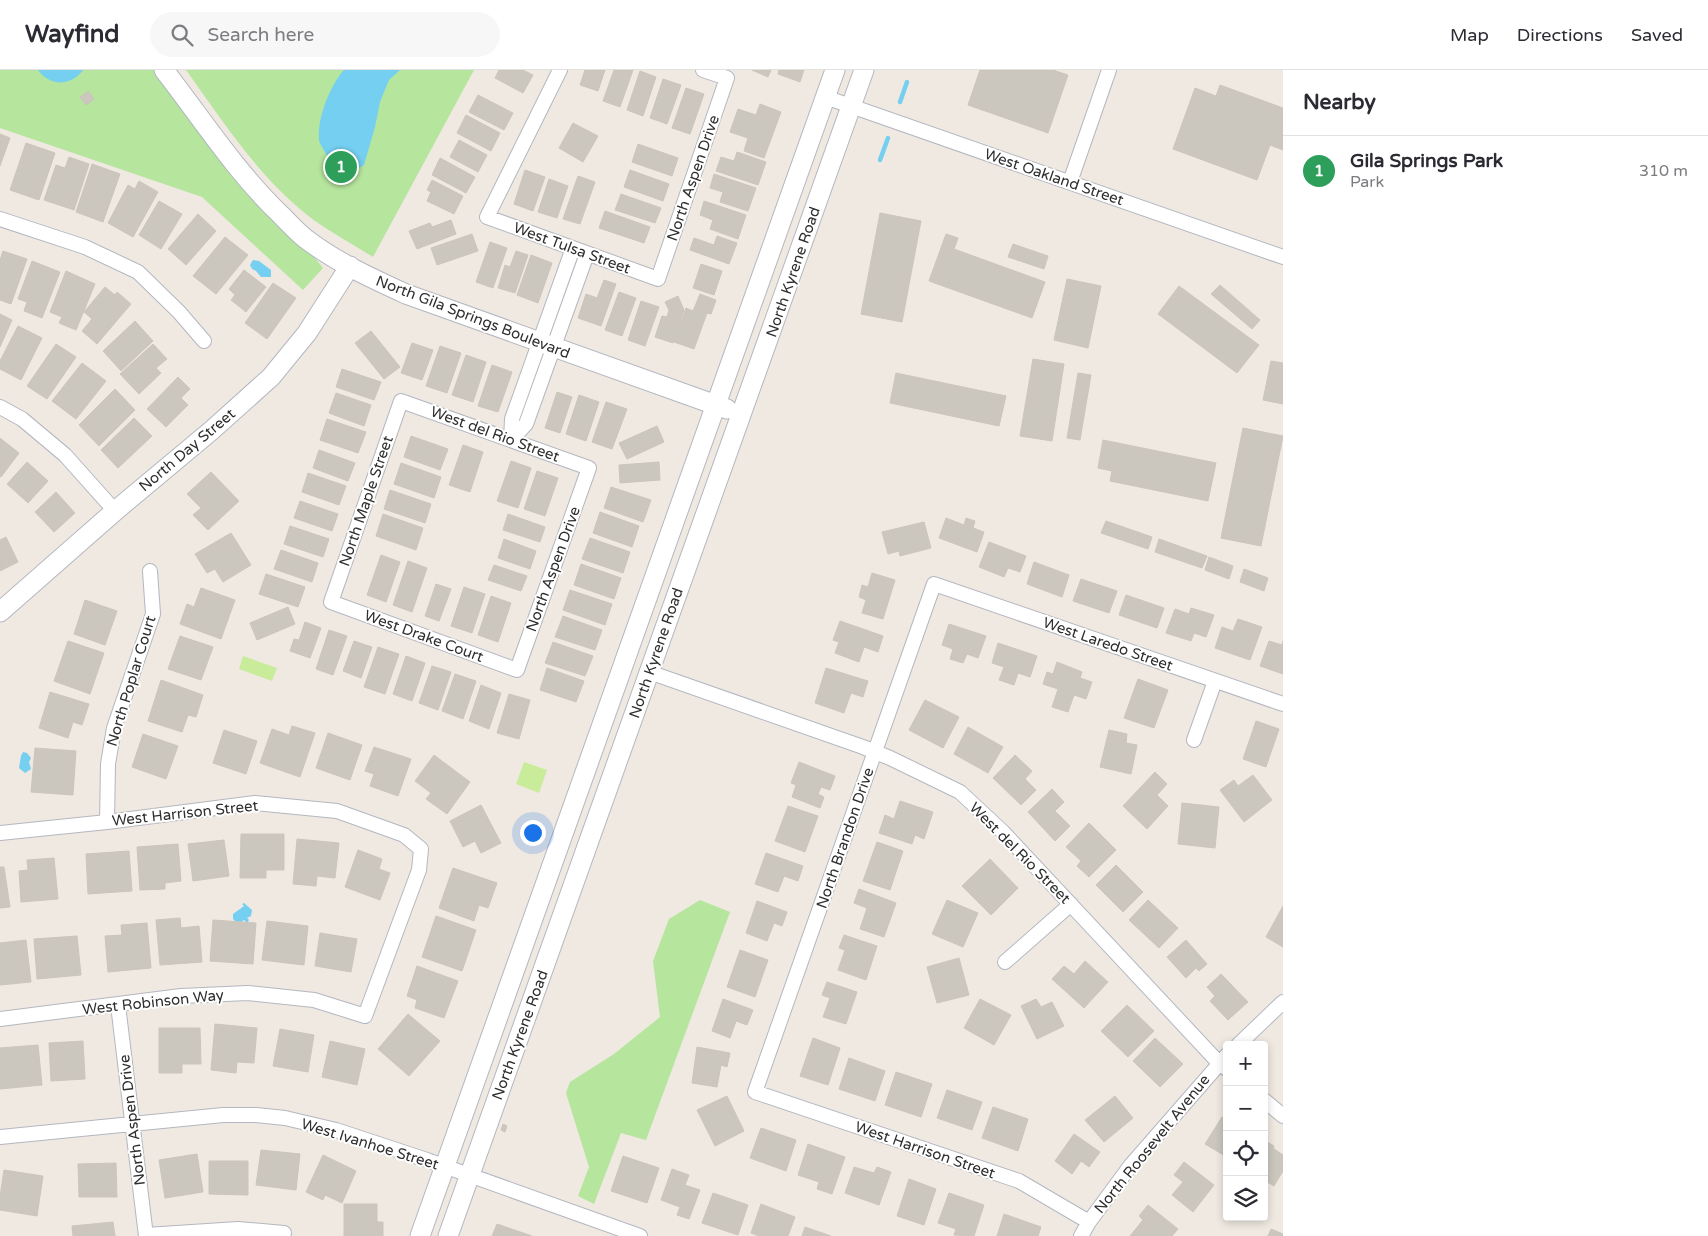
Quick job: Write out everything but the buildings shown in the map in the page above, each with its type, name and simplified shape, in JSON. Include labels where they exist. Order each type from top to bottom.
[{"type":"main road","name":"North Gila Springs Boulevard","points":[[164,70],[223,149],[264,198],[305,238],[329,255],[406,294],[742,415]]},
{"type":"main road","name":"North Kyrene Road","points":[[420,1236],[835,70]]},
{"type":"main road","name":"North Kyrene Road","points":[[448,1236],[864,70]]},
{"type":"main road","name":"North Day Street","points":[[0,612],[114,511],[212,430],[271,377],[307,333],[350,266]]},
{"type":"street","name":"West Tulsa Street","points":[[560,70],[487,217],[658,279]]},
{"type":"street","name":"North Aspen Drive","points":[[658,279],[727,78],[703,70]]},
{"type":"street","points":[[1070,182],[1109,70]]},
{"type":"street","name":"West Oakland Street","points":[[826,97],[1283,257]]},
{"type":"street","points":[[0,219],[85,247],[138,272],[179,312],[204,341]]},
{"type":"street","points":[[547,346],[573,248]]},
{"type":"street","points":[[511,440],[512,419],[547,346],[587,254]]},
{"type":"street","name":"West del Rio Street","points":[[400,401],[590,468]]},
{"type":"street","name":"North Maple Street","points":[[331,602],[400,401]]},
{"type":"street","points":[[0,407],[22,419],[65,454],[114,511]]},
{"type":"street","name":"North Aspen Drive","points":[[517,670],[590,468]]},
{"type":"street","name":"North Poplar Court","points":[[107,822],[108,764],[114,728],[153,614],[150,571]]},
{"type":"street","name":"West Laredo Street","points":[[934,584],[1283,704]]},
{"type":"street","name":"North Brandon Drive","points":[[755,1092],[934,584]]},
{"type":"street","name":"West Drake Court","points":[[331,602],[517,670]]},
{"type":"street","name":"West del Rio Street","points":[[649,672],[875,752],[960,792],[1004,832],[1223,1061]]},
{"type":"street","points":[[1194,740],[1215,681]]},
{"type":"street","name":"West Harrison Street","points":[[0,833],[107,822],[254,803],[337,811],[404,835],[421,849],[420,870],[365,1016]]},
{"type":"street","points":[[1005,962],[1071,904]]},
{"type":"street","name":"West Robinson Way","points":[[0,1019],[181,996],[248,993],[314,1000],[365,1016]]},
{"type":"street","points":[[1242,1041],[1283,1002]]},
{"type":"street","name":"North Aspen Drive","points":[[118,1005],[146,1235]]},
{"type":"street","name":"North Roosevelt Avenue","points":[[1081,1236],[1131,1164],[1223,1063]]},
{"type":"street","name":"West Harrison Street","points":[[755,1092],[1019,1181],[1089,1222]]},
{"type":"street","points":[[1268,1103],[1283,1116]]},
{"type":"street","name":"West Ivanhoe Street","points":[[0,1137],[223,1115],[256,1115],[285,1118],[336,1130],[445,1166],[640,1236]]},
{"type":"street","points":[[146,1235],[238,1229],[284,1233]]},
{"type":"green space","points":[[0,70],[163,70],[323,268],[303,290],[202,197],[0,128]]},
{"type":"green space","points":[[186,70],[474,70],[373,257],[315,221],[278,188],[245,151]]},
{"type":"green space","points":[[243,656],[277,668],[272,681],[239,669]]},
{"type":"green space","points":[[524,762],[547,770],[539,793],[516,784]]},
{"type":"green space","points":[[700,900],[730,912],[646,1140],[621,1133],[594,1204],[578,1196],[589,1167],[566,1093],[570,1082],[614,1054],[660,1017],[653,961],[669,919]]},
{"type":"water","points":[[38,70],[83,70],[67,82],[55,82],[43,76]]},
{"type":"water","points":[[344,70],[400,70],[389,80],[380,102],[364,165],[350,173],[335,166],[319,140],[320,122],[329,93]]},
{"type":"water","points":[[253,260],[259,261],[271,270],[271,277],[261,277],[252,269],[250,265]]},
{"type":"water","points":[[23,752],[27,753],[31,758],[29,762],[31,769],[25,773],[19,768]]},
{"type":"water","points":[[244,903],[252,910],[251,916],[247,918],[249,920],[247,923],[244,920],[240,923],[236,922],[233,919],[233,914],[244,906],[242,904]]},
{"type":"waterway","points":[[900,102],[907,82]]},
{"type":"waterway","points":[[880,160],[888,138]]},
{"type":"place","name":"Gila Springs Park","points":[[341,167]]}]
